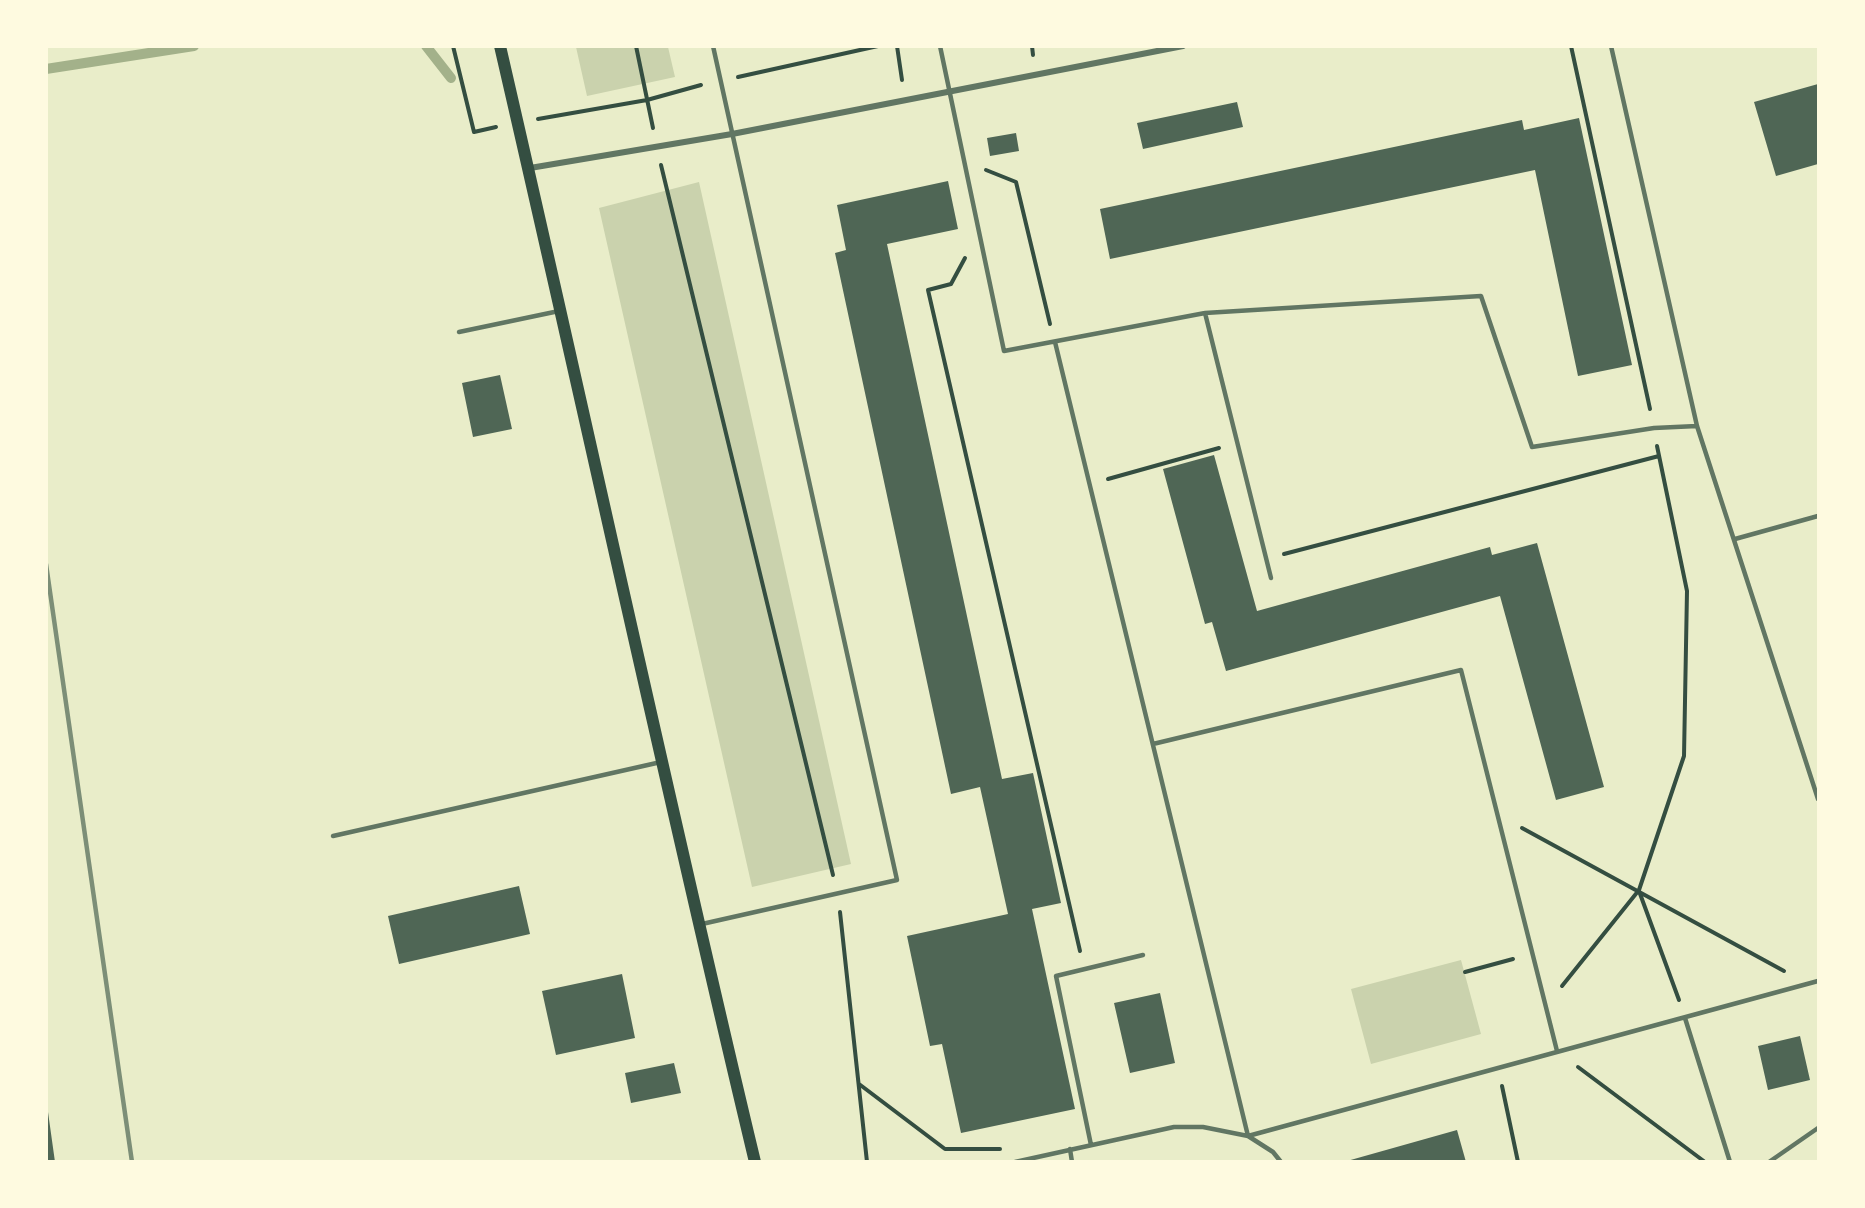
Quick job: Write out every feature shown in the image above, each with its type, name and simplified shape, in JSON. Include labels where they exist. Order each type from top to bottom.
[{"type":"main road","points":[[500,46],[530,168],[559,311],[698,924],[755,1161]]},
{"type":"street","points":[[530,168],[906,102],[1183,46]]},
{"type":"lane","points":[[698,924],[897,879],[713,46]]},
{"type":"lane","points":[[940,46],[1004,351],[1204,313],[1481,296],[1532,447],[1654,428],[1697,426]]},
{"type":"lane","points":[[1611,46],[1697,426],[1818,800]]},
{"type":"lane","points":[[459,332],[559,311]]},
{"type":"lane","points":[[1204,313],[1271,578]]},
{"type":"lane","points":[[1055,342],[1248,1136]]},
{"type":"lane","points":[[1735,540],[1818,516]]},
{"type":"lane","points":[[1154,744],[1461,670],[1557,1051]]},
{"type":"lane","points":[[333,836],[661,762]]},
{"type":"lane","points":[[1091,1145],[1056,976],[1143,955]]},
{"type":"lane","points":[[1248,1136],[1818,981]]},
{"type":"lane","points":[[1685,1018],[1730,1161]]},
{"type":"lane","points":[[1015,1161],[1190,1126],[1248,1136],[1273,1152],[1281,1161]]},
{"type":"lane","points":[[1769,1161],[1818,1128]]},
{"type":"lane","points":[[1070,1149],[1072,1161]]},
{"type":"path","points":[[453,46],[474,132],[518,122],[647,100],[720,80],[876,47]]},
{"type":"path","points":[[636,46],[657,146],[837,893],[867,1161]]},
{"type":"path","points":[[897,46],[906,102]]},
{"type":"path","points":[[1545,1006],[1639,890],[1684,756],[1687,591],[1571,46]]},
{"type":"path","points":[[964,162],[1016,182],[1055,342]]},
{"type":"path","points":[[968,253],[951,284],[928,290],[1084,969]]},
{"type":"path","points":[[1090,484],[1237,442]]},
{"type":"path","points":[[1266,559],[1659,456]]},
{"type":"path","points":[[1497,815],[1639,890],[1808,984]]},
{"type":"path","points":[[1639,890],[1685,1018]]},
{"type":"path","points":[[1465,972],[1532,954]]},
{"type":"path","points":[[1557,1051],[1706,1161]]},
{"type":"path","points":[[1499,1067],[1518,1161]]},
{"type":"path","points":[[859,1084],[945,1149],[1002,1149]]},
{"type":"green space","points":[[576,47],[668,47],[675,77],[587,96]]},
{"type":"green space","points":[[699,182],[851,864],[752,887],[599,208]]},
{"type":"green space","points":[[1461,960],[1481,1034],[1371,1064],[1351,989]]},
{"type":"building","points":[[1818,84],[1818,164],[1776,176],[1754,102]]},
{"type":"building","points":[[1237,102],[1243,127],[1143,149],[1137,123]]},
{"type":"building","points":[[1579,118],[1632,365],[1578,376],[1535,170],[1110,259],[1100,209],[1522,120],[1524,130]]},
{"type":"building","points":[[1016,133],[1019,151],[990,156],[987,138]]},
{"type":"building","points":[[948,181],[958,229],[887,244],[1002,779],[1033,773],[1061,903],[1032,909],[1075,1109],[961,1133],[942,1044],[930,1046],[907,936],[1008,914],[980,787],[951,794],[835,253],[846,250],[837,205]]},
{"type":"building","points":[[500,375],[512,429],[473,437],[462,383]]},
{"type":"building","points":[[1214,455],[1257,611],[1490,547],[1492,555],[1537,543],[1604,787],[1556,800],[1500,596],[1226,671],[1212,622],[1205,624],[1163,469]]},
{"type":"building","points":[[519,886],[530,934],[399,964],[388,916]]},
{"type":"building","points":[[622,974],[635,1038],[556,1055],[542,991]]},
{"type":"building","points":[[1160,993],[1175,1063],[1130,1073],[1114,1003]]},
{"type":"building","points":[[1800,1036],[1810,1080],[1768,1090],[1758,1046]]},
{"type":"building","points":[[674,1063],[681,1093],[631,1103],[625,1073]]},
{"type":"building","points":[[46,1112],[48,1112],[55,1162],[46,1162]]},
{"type":"building","points":[[1457,1130],[1466,1162],[1347,1162],[1347,1161]]},
{"type":"waterway","points":[[46,69],[194,46]]},
{"type":"waterway","points":[[426,46],[451,78]]},
{"type":"railway","points":[[46,564],[132,1162]]}]
